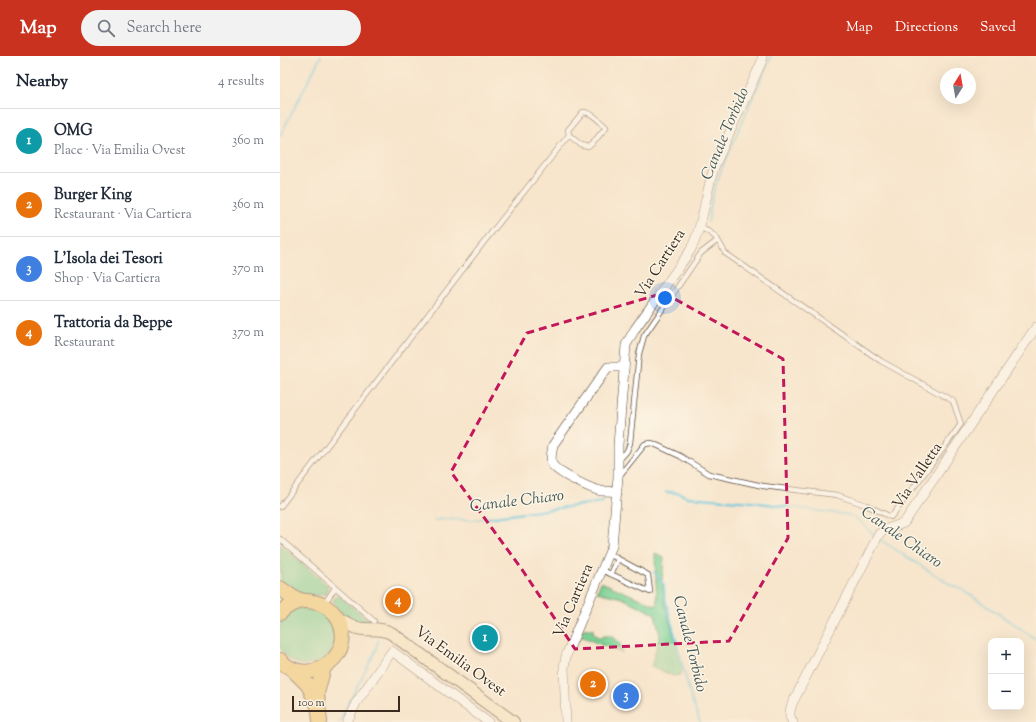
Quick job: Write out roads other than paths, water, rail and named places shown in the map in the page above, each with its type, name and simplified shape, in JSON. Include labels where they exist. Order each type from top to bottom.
[{"type":"main road","points":[[280,588],[294,598],[304,601],[317,602],[329,608],[337,618],[342,629],[342,642],[336,656],[324,667],[308,672],[292,669]]},
{"type":"main road","points":[[280,613],[293,604],[304,601]]},
{"type":"main road","points":[[337,618],[347,624],[363,630]]},
{"type":"main road","points":[[342,642],[363,630],[380,627]]},
{"type":"main road","name":"Via Emilia Ovest","points":[[380,627],[395,635],[513,722]]},
{"type":"main road","points":[[280,660],[292,669],[308,685],[318,707]]},
{"type":"main road","points":[[320,722],[317,693],[324,667]]},
{"type":"street","name":"Via Cartiera","points":[[566,722],[564,666],[566,656],[612,546],[618,477],[618,445],[625,349],[628,340],[696,241],[709,181],[762,59]]},
{"type":"street","name":"Via Valletta","points":[[793,722],[789,714],[792,704],[877,536],[884,530],[904,523],[1036,327]]},
{"type":"street","points":[[617,492],[601,491],[557,469],[552,464],[551,454],[553,446],[608,367],[624,367]]},
{"type":"street","name":"Via Emilia Ovest","points":[[347,722],[356,703],[392,651],[488,722]]},
{"type":"lane","points":[[280,507],[484,242],[569,135],[568,130],[583,112],[590,113],[606,127],[588,147],[581,145],[569,135]]},
{"type":"lane","points":[[618,477],[645,444],[652,443],[680,456],[710,474],[763,486],[837,496],[866,505],[891,517],[961,424],[953,401],[881,361],[725,254],[718,240],[710,232],[700,228]]},
{"type":"lane","points":[[618,461],[627,451],[630,443],[639,354],[644,336],[701,253],[718,240]]},
{"type":"lane","points":[[280,540],[380,627]]},
{"type":"lane","points":[[602,570],[650,592],[648,575],[609,554]]},
{"type":"lane","points":[[611,574],[618,559]]},
{"type":"lane","points":[[323,605],[335,588]]},
{"type":"waterway","points":[[280,136],[321,56]]},
{"type":"waterway","name":"Canale Torbido","points":[[708,222],[713,193],[724,163],[771,56]]},
{"type":"waterway","name":"Canale Chiaro","points":[[666,492],[679,493],[687,497],[752,502],[849,515],[859,520],[875,536]]},
{"type":"waterway","name":"Canale Chiaro","points":[[434,521],[440,519],[473,520],[603,502]]},
{"type":"waterway","name":"Canale Chiaro","points":[[879,539],[951,585],[963,590],[1036,639]]},
{"type":"waterway","name":"Canale Torbido","points":[[654,572],[664,585],[665,597],[691,698],[700,722]]},
{"type":"waterway","name":"Canale Chiaro","points":[[339,722],[376,650],[378,640]]},
{"type":"place","name":"Trattoria da Beppe","points":[[398,601]]},
{"type":"place","name":"OMG","points":[[485,638]]},
{"type":"place","name":"Burger King","points":[[593,684]]},
{"type":"place","name":"L'Isola dei Tesori","points":[[626,696]]}]
